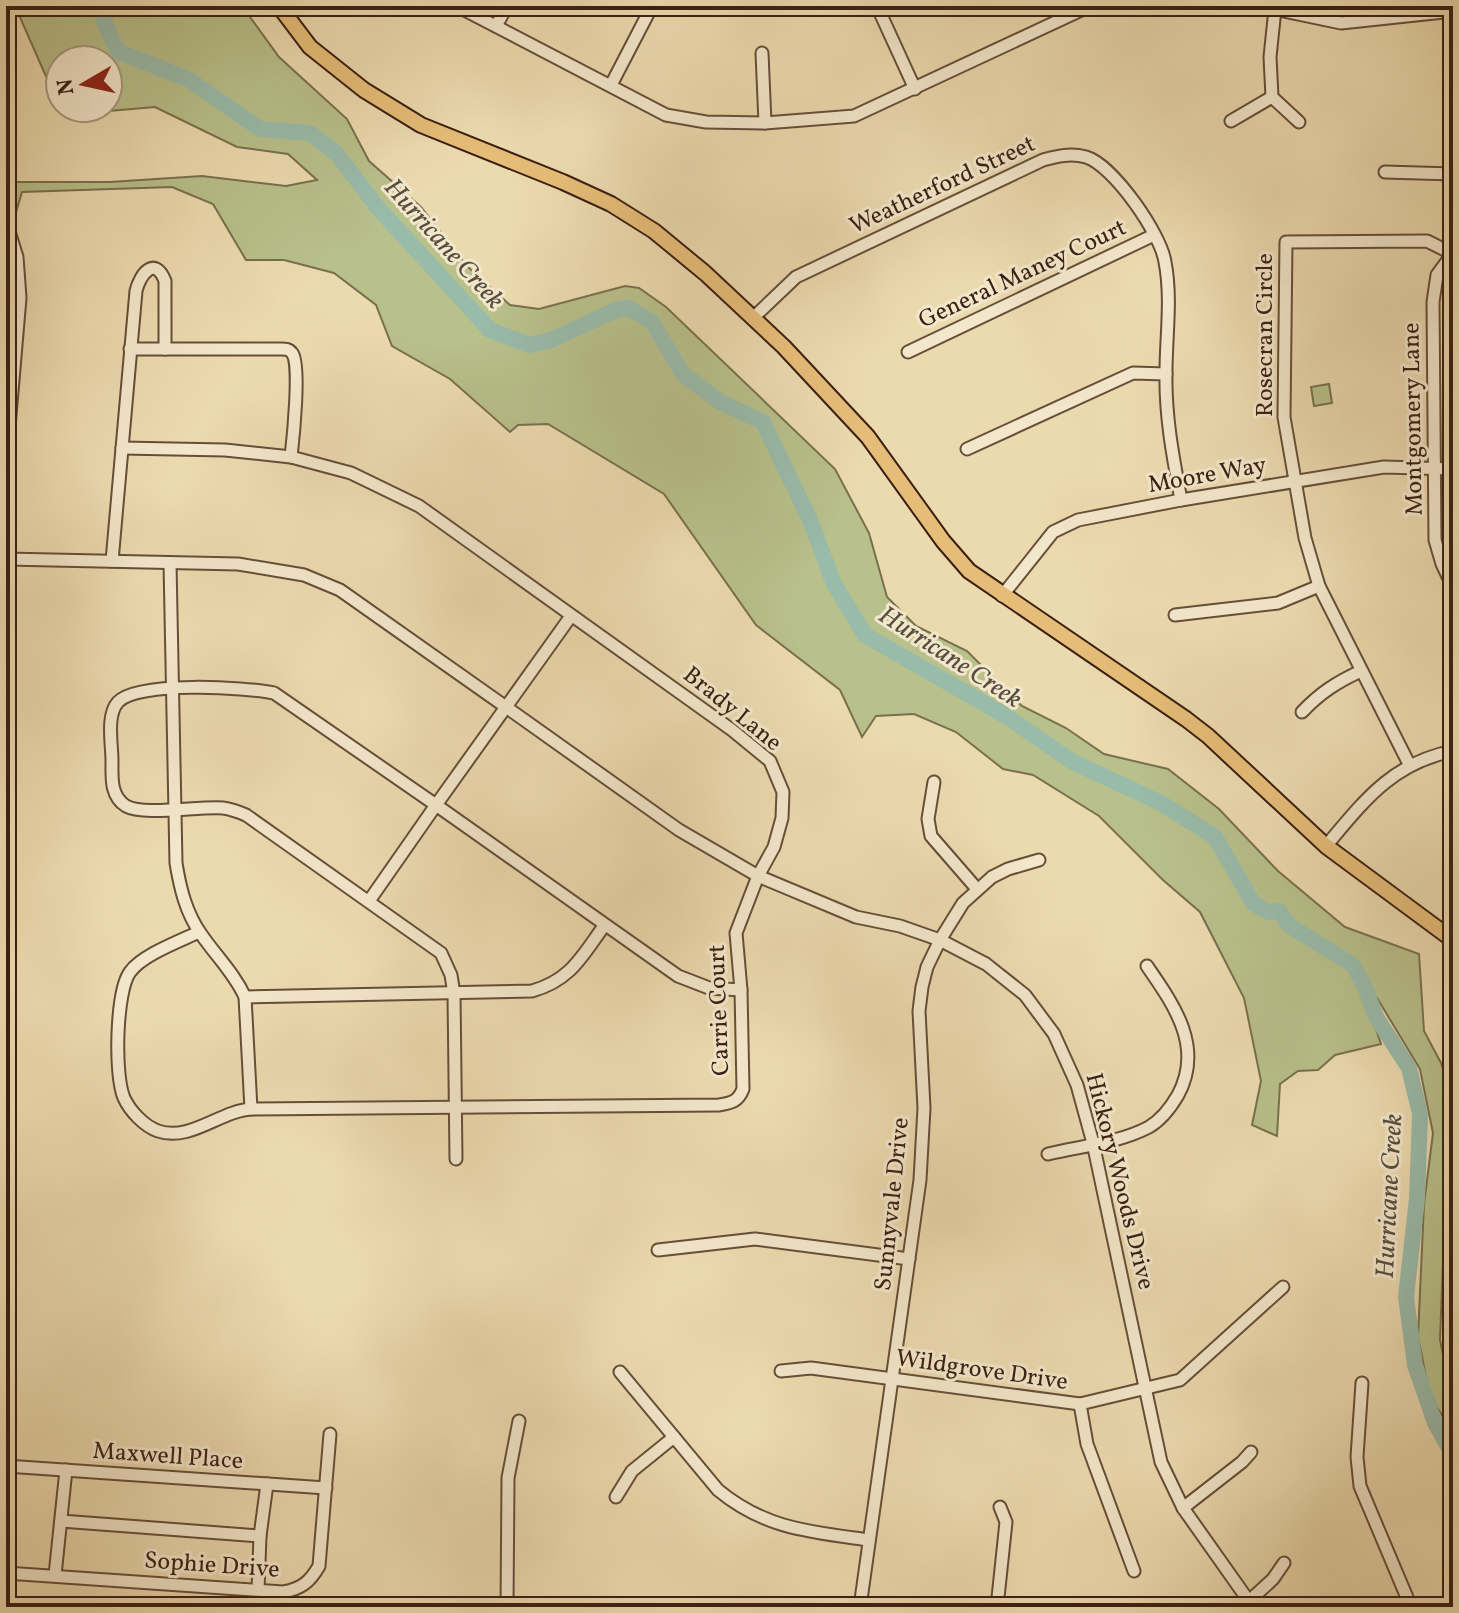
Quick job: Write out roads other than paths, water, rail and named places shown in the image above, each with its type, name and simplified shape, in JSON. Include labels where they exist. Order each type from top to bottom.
[{"type":"main road","points":[[279,6],[310,47],[364,90],[421,125],[563,182],[611,204],[654,231],[705,273],[784,347],[868,437],[943,541],[969,571],[1208,736],[1326,846],[1453,940]]},
{"type":"street","points":[[457,6],[666,115],[706,122],[765,123],[854,116],[1090,6]]},
{"type":"street","points":[[496,26],[507,6]]},
{"type":"street","points":[[611,85],[652,6]]},
{"type":"street","points":[[877,6],[915,89]]},
{"type":"street","points":[[1260,6],[1341,23],[1453,11]]},
{"type":"street","points":[[1275,9],[1270,57],[1272,97],[1299,122]]},
{"type":"street","points":[[762,53],[765,123]]},
{"type":"street","points":[[1231,121],[1272,97]]},
{"type":"street","name":"Weatherford Street","points":[[753,318],[796,277],[1043,160],[1063,155],[1087,157],[1135,202],[1165,259],[1169,302],[1166,374],[1168,429],[1181,500]]},
{"type":"street","points":[[1385,172],[1453,174]]},
{"type":"street","points":[[6,222],[17,257],[20,298],[6,462]]},
{"type":"street","name":"General Maney Court","points":[[908,352],[1154,235]]},
{"type":"street","name":"Rosecran Circle","points":[[1409,764],[1319,586],[1305,538],[1284,417],[1286,242],[1427,241],[1453,254]]},
{"type":"street","name":"Montgomery Lane","points":[[1453,254],[1437,275],[1433,302],[1435,540],[1453,587]]},
{"type":"street","points":[[112,561],[138,280],[148,269],[155,268],[162,273],[165,281],[165,349]]},
{"type":"street","points":[[130,349],[289,350],[293,354],[296,372],[291,457]]},
{"type":"street","points":[[967,449],[1133,373],[1166,374]]},
{"type":"street","name":"Brady Lane","points":[[122,448],[225,450],[291,457],[351,473],[419,506],[697,704],[770,761],[783,792],[782,818],[774,847],[758,876]]},
{"type":"street","name":"Moore Way","points":[[1002,596],[1053,532],[1078,520],[1384,467],[1435,466],[1453,469]]},
{"type":"street","name":"Hickory Woods Drive","points":[[6,559],[238,564],[304,575],[340,590],[679,830],[758,876],[856,917],[908,928],[940,940],[1007,979],[1041,1015],[1068,1059],[1093,1143],[1161,1462],[1183,1508],[1251,1604]]},
{"type":"street","points":[[170,563],[176,863],[181,892],[199,932],[238,981],[245,997],[251,1109]]},
{"type":"street","points":[[1175,615],[1278,603],[1319,586]]},
{"type":"street","points":[[369,901],[571,616]]},
{"type":"street","points":[[1302,712],[1336,682],[1361,671]]},
{"type":"street","points":[[456,1159],[454,994],[451,975],[441,953],[246,815],[226,808],[135,809],[118,800],[112,787],[111,719],[116,704],[128,694],[150,689],[249,688],[274,693],[678,976],[709,988],[741,990]]},
{"type":"street","points":[[1326,846],[1380,786],[1409,764],[1453,751]]},
{"type":"street","points":[[934,782],[928,819],[931,836],[977,889]]},
{"type":"street","name":"Sunnyvale Drive","points":[[860,1607],[923,1145],[919,1011],[927,967],[963,903],[977,889],[1008,869],[1039,860]]},
{"type":"street","name":"Carrie Court","points":[[456,1107],[719,1105],[739,1098],[743,1089],[741,990],[736,933],[758,876]]},
{"type":"street","points":[[245,997],[532,991],[557,982],[579,962],[604,926]]},
{"type":"street","points":[[199,932],[138,963],[124,983],[120,998],[119,1078],[124,1098],[134,1114],[149,1125],[158,1131],[175,1133],[195,1130],[227,1113],[251,1109],[456,1107]]},
{"type":"street","points":[[1048,1154],[1127,1136],[1151,1126],[1172,1105],[1185,1079],[1189,1049],[1186,1031],[1179,1014],[1147,966]]},
{"type":"street","points":[[658,1250],[755,1239],[909,1259]]},
{"type":"street","name":"Wildgrove Drive","points":[[781,1371],[811,1368],[1080,1404],[1180,1380],[1283,1287]]},
{"type":"street","points":[[620,1372],[718,1490],[737,1506],[757,1517],[796,1530],[869,1540]]},
{"type":"street","points":[[1362,1383],[1357,1457],[1360,1486],[1411,1607]]},
{"type":"street","points":[[1080,1404],[1087,1444],[1134,1571]]},
{"type":"street","points":[[507,1607],[508,1478],[519,1421]]},
{"type":"street","name":"Sophie Drive","points":[[6,1573],[295,1590],[313,1577],[323,1551],[330,1434]]},
{"type":"street","points":[[616,1497],[632,1471],[674,1437]]},
{"type":"street","points":[[1183,1508],[1251,1452]]},
{"type":"street","name":"Maxwell Place","points":[[6,1466],[326,1488]]},
{"type":"street","points":[[55,1575],[66,1470]]},
{"type":"street","points":[[258,1590],[260,1536],[267,1484]]},
{"type":"street","points":[[997,1607],[1006,1522],[1000,1507]]},
{"type":"street","points":[[61,1521],[260,1536]]},
{"type":"street","points":[[1251,1604],[1284,1563]]},
{"type":"waterway","name":"Hurricane Creek","points":[[103,6],[105,25],[119,52],[188,79],[260,129],[310,133],[337,154],[378,208],[490,330],[529,345],[551,340],[618,309],[629,308],[652,322],[683,374],[720,402],[763,422],[810,520],[834,584],[865,635],[1006,716],[1073,762],[1161,803],[1215,837],[1253,903],[1268,912],[1279,911],[1290,926],[1353,965],[1376,1017],[1409,1068],[1420,1114],[1417,1199],[1406,1297],[1415,1365],[1435,1423],[1453,1455]]}]
